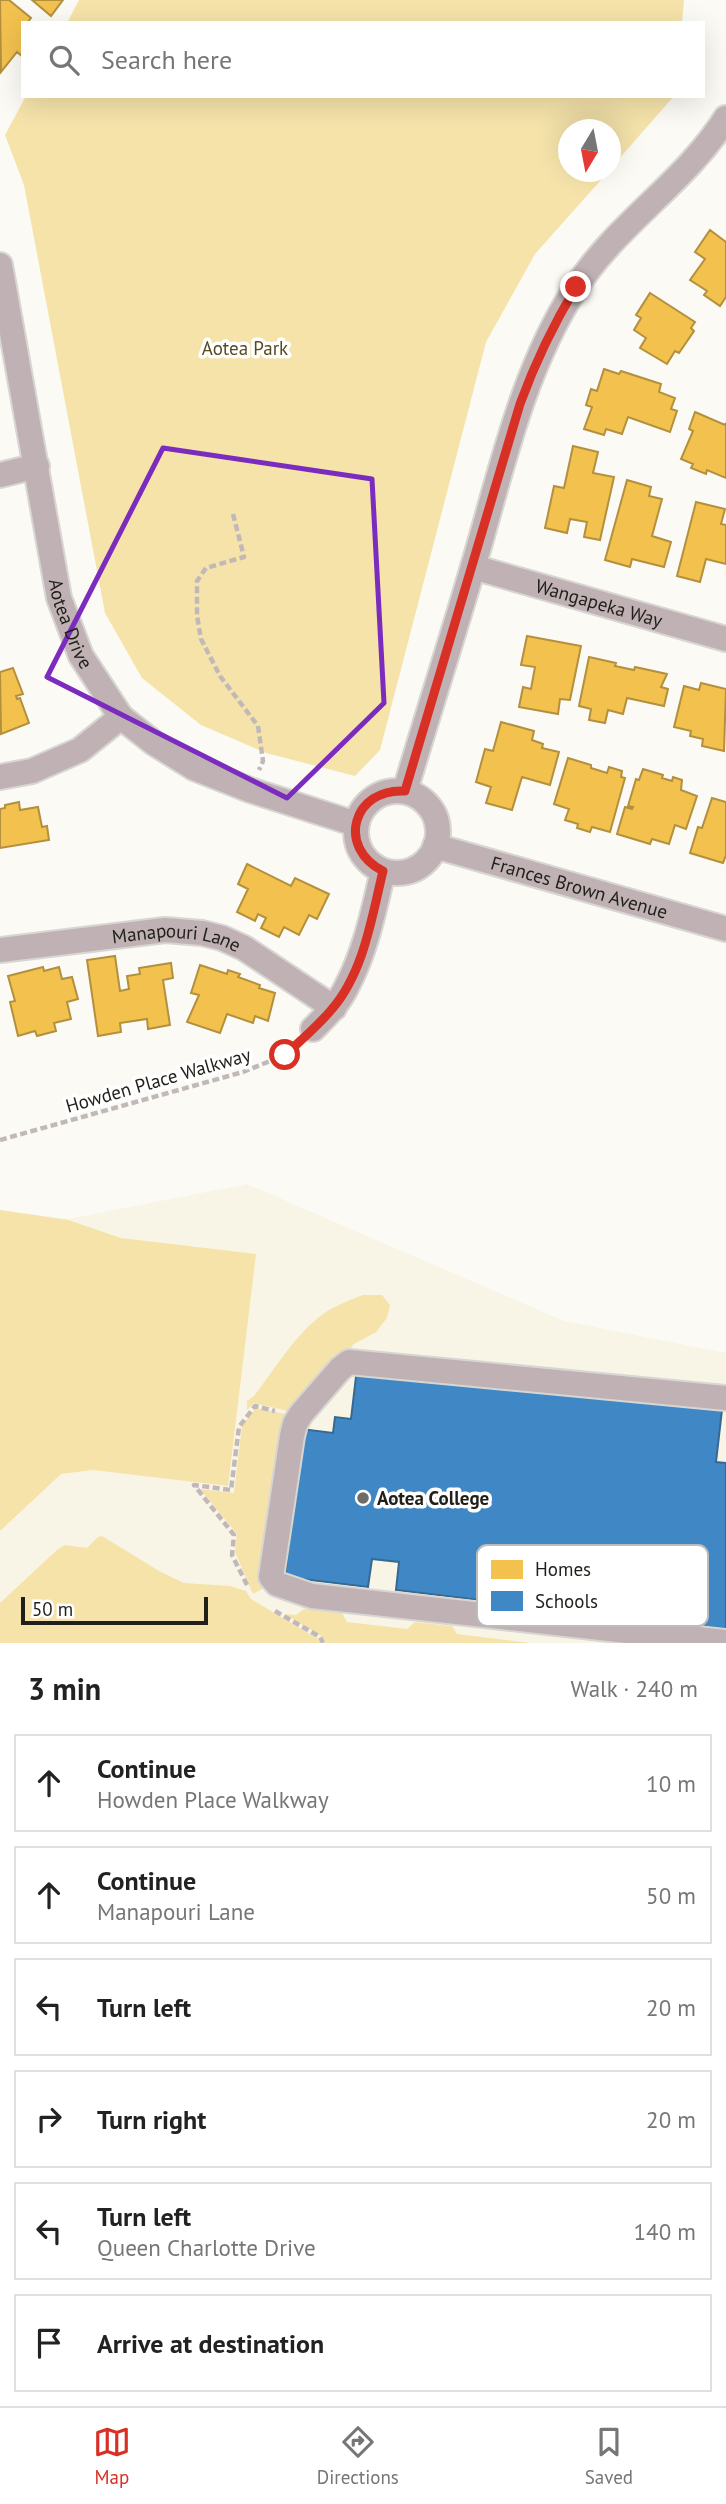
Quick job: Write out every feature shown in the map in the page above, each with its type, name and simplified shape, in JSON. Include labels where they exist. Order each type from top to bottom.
[{"type":"street","points":[[405,791],[520,404],[558,317],[576,287],[608,246],[686,168],[717,133],[726,118]]},
{"type":"street","name":"Aotea Drive","points":[[0,265],[59,598],[81,656],[121,717],[154,743],[194,768],[250,790],[356,824]]},
{"type":"street","points":[[0,475],[37,466]]},
{"type":"street","name":"Wangapeka Way","points":[[473,567],[726,639]]},
{"type":"street","points":[[0,777],[32,771],[80,750],[121,717]]},
{"type":"street","points":[[392,790],[405,791],[425,802],[433,812],[438,834],[430,855],[414,869],[394,873],[373,865],[358,847],[356,824],[360,812],[379,794],[392,790]]},
{"type":"street","name":"Frances Brown Avenue","points":[[435,846],[726,929]]},
{"type":"street","points":[[313,1029],[334,1008],[347,988],[359,958],[383,871]]},
{"type":"street","name":"Manapouri Lane","points":[[0,950],[165,930],[202,933],[244,948],[334,1008]]},
{"type":"street","points":[[477,1614],[312,1596],[277,1584],[271,1577],[292,1436],[299,1417],[340,1369],[349,1362],[356,1361],[726,1398]]},
{"type":"street","points":[[582,1626],[726,1642]]},
{"type":"path","points":[[233,514],[244,557],[206,568],[197,581],[197,616],[201,639],[220,676],[258,726],[263,761],[250,790]]},
{"type":"path","name":"Howden Place Walkway","points":[[0,1140],[243,1072],[285,1055],[313,1029]]},
{"type":"path","points":[[247,1587],[232,1555],[234,1535],[194,1485],[231,1490],[239,1427],[255,1406],[299,1417]]},
{"type":"path","points":[[264,1604],[320,1637],[323,1643]]},
{"type":"highlighted area","points":[[163,448],[372,479],[384,703],[287,798],[47,677]]},
{"type":"shaded area","name":"Aotea College","points":[[247,1184],[564,1321],[726,1353],[726,1643],[0,1643],[0,1210],[68,1219]]},
{"type":"green space","points":[[79,0],[684,0],[682,21],[68,21]]},
{"type":"green space","name":"Aotea Park","points":[[25,98],[672,98],[621,157],[621,119],[558,119],[558,182],[599,182],[535,254],[486,342],[380,750],[355,776],[266,753],[201,725],[142,678],[105,613],[24,185],[5,135]]},
{"type":"green space","points":[[0,1210],[68,1220],[121,1238],[256,1254],[228,1486],[93,1470],[61,1474],[0,1531]]},
{"type":"green space","points":[[363,1295],[382,1295],[390,1305],[387,1318],[376,1332],[354,1344],[292,1412],[254,1403],[247,1410],[247,1401],[254,1396],[309,1326],[334,1307]]},
{"type":"green space","points":[[256,1408],[291,1415],[267,1586],[253,1594],[235,1552],[237,1534],[200,1489],[234,1493],[242,1426]]},
{"type":"green space","points":[[102,1536],[184,1583],[230,1586],[246,1591],[251,1599],[321,1643],[0,1643],[0,1603],[58,1549],[65,1545],[87,1548]]},
{"type":"green space","points":[[304,1609],[342,1613],[347,1622],[407,1629],[415,1622],[452,1626],[457,1634],[531,1643],[326,1643],[321,1636],[285,1614],[296,1615]]},
{"type":"building: Homes","points":[[0,0],[9,0],[31,18],[29,21],[21,21],[21,55],[17,52],[1,72]]},
{"type":"building: Homes","points":[[32,0],[63,0],[51,16]]},
{"type":"building: Homes","points":[[710,230],[726,242],[726,297],[720,306],[704,295],[707,291],[690,280],[705,259],[695,252]]},
{"type":"building: Homes","points":[[650,293],[695,322],[691,328],[694,331],[679,353],[675,351],[667,364],[640,348],[646,338],[634,330],[641,318],[636,315]]},
{"type":"building: Homes","points":[[604,369],[619,374],[621,371],[661,384],[659,392],[675,398],[671,409],[677,411],[670,432],[628,417],[622,434],[606,429],[604,435],[584,429],[592,407],[586,405],[591,389],[597,391]]},
{"type":"building: Homes","points":[[695,412],[725,425],[726,423],[726,478],[707,470],[706,474],[691,468],[693,464],[681,459],[693,431],[689,429]]},
{"type":"building: Homes","points":[[573,446],[598,452],[593,473],[614,477],[600,540],[584,537],[587,522],[570,519],[567,533],[545,528],[554,486],[564,488]]},
{"type":"building: Homes","points":[[627,480],[651,487],[649,496],[662,499],[652,536],[671,542],[664,567],[632,559],[630,567],[605,560]]},
{"type":"building: Homes","points":[[696,502],[725,509],[721,524],[726,525],[726,564],[706,559],[700,582],[677,576]]},
{"type":"building: Homes","points":[[527,636],[581,646],[570,700],[560,699],[558,714],[519,707],[523,687],[531,689],[535,667],[521,665]]},
{"type":"building: Homes","points":[[589,657],[616,663],[615,666],[667,674],[661,687],[668,689],[664,706],[627,698],[623,714],[608,710],[605,723],[589,720],[591,709],[579,706]]},
{"type":"building: Homes","points":[[13,668],[23,694],[16,696],[17,699],[20,698],[29,723],[1,734],[0,672]]},
{"type":"building: Homes","points":[[701,683],[726,689],[724,751],[702,746],[703,739],[690,736],[691,731],[674,727],[684,686],[699,690]]},
{"type":"building: Homes","points":[[501,722],[534,731],[532,740],[543,744],[542,748],[559,752],[550,785],[522,777],[512,810],[486,803],[491,787],[476,782],[485,749],[493,751]]},
{"type":"building: Homes","points":[[568,758],[607,773],[609,767],[622,771],[621,777],[625,778],[610,832],[592,827],[590,832],[577,828],[578,824],[565,820],[569,809],[554,804]]},
{"type":"building: Homes","points":[[643,769],[663,775],[662,778],[672,781],[673,777],[682,780],[681,790],[697,796],[686,829],[675,825],[669,844],[652,839],[650,844],[617,834],[625,807],[633,807],[628,806],[636,779],[639,780]]},
{"type":"building: Homes","points":[[712,798],[726,802],[726,855],[723,863],[690,853],[698,827],[702,828]]},
{"type":"building: Homes","points":[[19,802],[20,810],[38,807],[42,827],[47,826],[49,840],[0,848],[0,809]]},
{"type":"building: Homes","points":[[247,864],[291,886],[295,878],[329,894],[317,919],[309,915],[299,935],[284,927],[279,937],[261,928],[266,918],[258,914],[255,921],[237,912],[248,889],[238,884]]},
{"type":"building: Homes","points":[[115,956],[120,991],[129,989],[127,976],[140,974],[139,968],[171,963],[173,978],[163,980],[170,1025],[148,1029],[147,1019],[120,1023],[121,1032],[98,1036],[87,960]]},
{"type":"building: Homes","points":[[200,965],[227,974],[228,970],[240,974],[238,977],[275,993],[268,1021],[255,1016],[253,1023],[227,1014],[220,1033],[187,1022],[199,995],[191,993]]},
{"type":"building: Homes","points":[[43,967],[44,971],[59,967],[62,979],[72,977],[78,999],[67,1002],[71,1019],[54,1023],[56,1031],[37,1036],[35,1031],[18,1036],[10,1002],[15,1001],[8,976]]},
{"type":"building: Schools","points":[[357,1368],[722,1410],[716,1462],[726,1463],[726,1629],[701,1626],[708,1626],[708,1545],[477,1545],[477,1600],[396,1590],[399,1562],[372,1559],[368,1587],[285,1577],[302,1429],[333,1433],[335,1417],[351,1419]]},
{"type":"place","name":"Aotea College","points":[[363,1498]]},
{"type":"route","points":[[285,1055],[334,1008],[347,988],[359,958],[383,871],[364,857],[358,847],[356,824],[360,812],[379,794],[392,790],[405,791],[520,404],[558,317],[576,287]]}]
